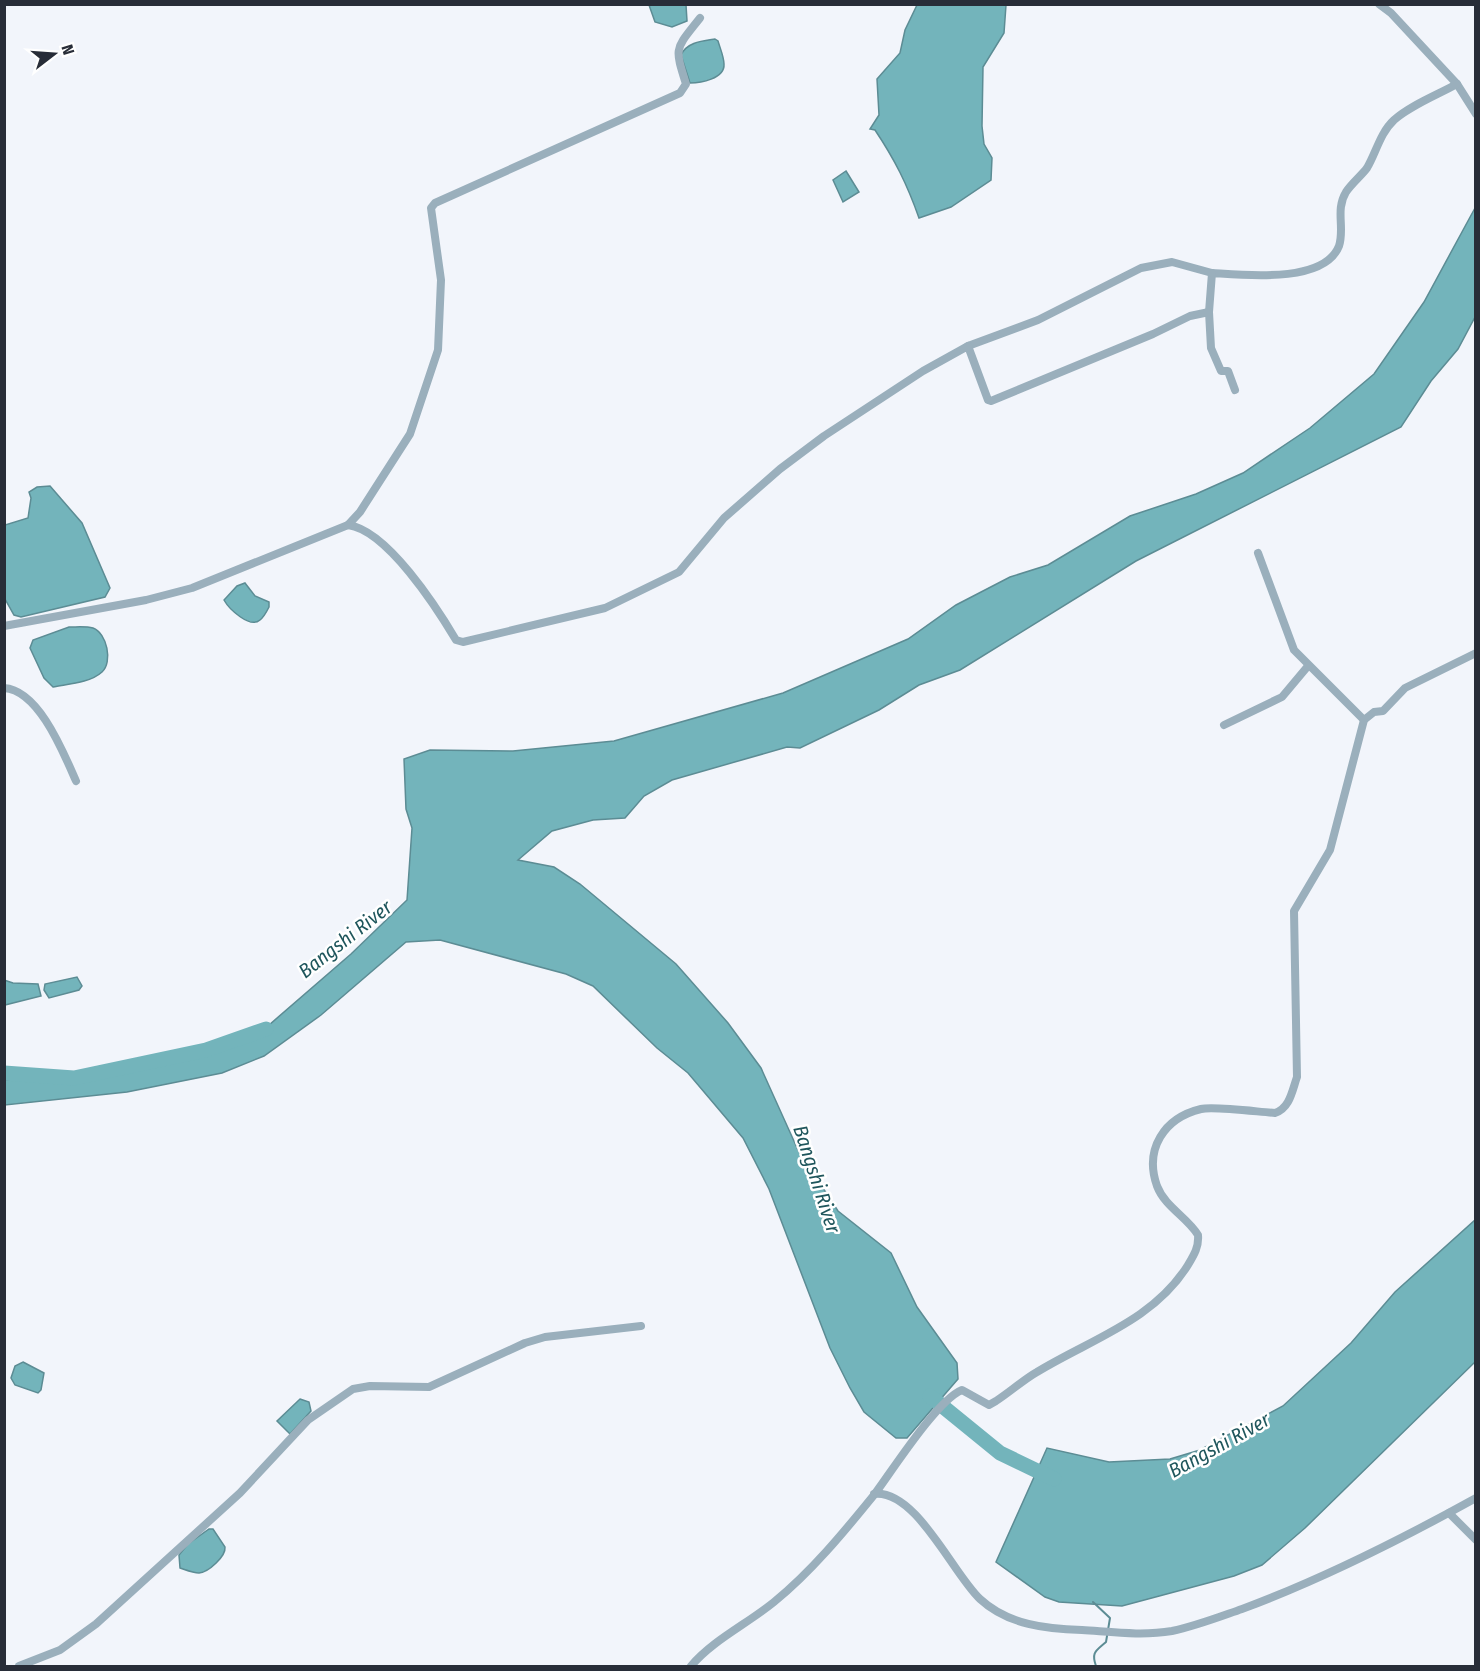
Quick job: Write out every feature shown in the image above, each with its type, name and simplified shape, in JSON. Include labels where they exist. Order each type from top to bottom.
[{"type":"street","points":[[1380,4],[1457,84],[1476,114]]},
{"type":"street","points":[[4,626],[146,600],[192,588],[348,525],[360,512],[410,434],[438,350],[441,280],[431,208],[435,203],[680,93],[686,84],[677,64],[678,48],[700,18]]},
{"type":"street","points":[[348,525],[368,534],[396,555],[456,640],[463,642],[605,608],[679,572],[724,518],[780,469],[824,436],[923,371],[968,346],[1038,320],[1141,268],[1172,262],[1212,273],[1267,276],[1315,269],[1334,254],[1339,246],[1339,208],[1346,193],[1368,165],[1372,153],[1393,121],[1457,84]]},
{"type":"street","points":[[1212,273],[1209,312],[1212,352],[1221,371],[1228,371],[1235,390]]},
{"type":"street","points":[[968,346],[988,400],[991,401],[1153,334],[1190,316],[1209,312]]},
{"type":"street","points":[[1258,553],[1294,650],[1364,720]]},
{"type":"street","points":[[691,1666],[723,1639],[775,1602],[818,1559],[874,1494],[941,1407],[962,1390],[989,1405],[1035,1373],[1098,1341],[1160,1300],[1180,1277],[1195,1254],[1198,1235],[1190,1223],[1167,1203],[1157,1186],[1154,1168],[1155,1144],[1164,1131],[1189,1113],[1204,1108],[1275,1113],[1284,1109],[1296,1077],[1294,911],[1330,850],[1364,720],[1374,712],[1383,711],[1405,688],[1476,652]]},
{"type":"street","points":[[1224,725],[1282,697],[1308,666]]},
{"type":"street","points":[[4,688],[24,696],[48,722],[76,781]]},
{"type":"street","points":[[19,1666],[60,1650],[96,1624],[240,1493],[309,1420],[353,1389],[370,1386],[429,1387],[525,1343],[545,1337],[641,1326]]},
{"type":"street","points":[[874,1494],[888,1494],[903,1504],[940,1544],[980,1599],[997,1611],[1036,1627],[1140,1635],[1173,1631],[1204,1623],[1334,1572],[1476,1498]]},
{"type":"street","points":[[1449,1513],[1476,1540]]},
{"type":"water","points":[[649,5],[686,5],[687,21],[672,27],[655,22]]},
{"type":"water","points":[[917,5],[1006,5],[1004,33],[983,67],[982,126],[984,144],[992,158],[991,180],[951,207],[919,218],[895,162],[875,130],[870,129],[879,115],[877,79],[900,53],[905,30]]},
{"type":"water","points":[[715,39],[723,55],[724,64],[721,73],[711,79],[690,83],[681,55],[691,45]]},
{"type":"water","points":[[846,171],[859,192],[843,202],[833,180]]},
{"type":"water","points":[[1475,208],[1475,317],[1458,349],[1431,381],[1401,427],[1136,561],[960,670],[919,685],[879,710],[800,748],[787,747],[672,780],[644,796],[625,818],[593,820],[552,831],[518,860],[554,867],[580,884],[676,964],[728,1023],[761,1068],[798,1150],[838,1211],[891,1253],[917,1307],[957,1363],[958,1379],[907,1438],[896,1438],[864,1412],[850,1388],[830,1348],[769,1189],[743,1138],[688,1073],[657,1048],[593,986],[566,974],[440,940],[406,942],[321,1015],[264,1056],[222,1073],[127,1092],[5,1105],[4,1080],[82,1079],[224,1047],[269,1025],[351,954],[407,900],[412,828],[406,809],[404,759],[430,750],[513,751],[614,741],[783,693],[908,639],[956,605],[1010,577],[1048,565],[1130,516],[1196,494],[1243,473],[1310,428],[1374,374],[1424,302]]},
{"type":"water","points":[[50,486],[82,523],[110,588],[105,597],[21,617],[14,615],[5,599],[5,525],[28,518],[31,498],[29,492],[37,487]]},
{"type":"water","points":[[245,583],[255,596],[269,602],[265,614],[256,622],[240,617],[224,600],[237,586]]},
{"type":"water","points":[[69,627],[90,627],[98,631],[105,641],[107,662],[102,672],[91,679],[53,687],[44,678],[30,648],[33,640]]},
{"type":"water","points":[[77,977],[82,986],[79,990],[49,998],[44,990],[45,984]]},
{"type":"water","points":[[4,980],[13,983],[38,984],[41,996],[5,1005]]},
{"type":"water","points":[[1475,1220],[1475,1362],[1305,1528],[1262,1565],[1234,1576],[1122,1606],[1059,1602],[1045,1597],[996,1562],[1047,1448],[1109,1462],[1170,1459],[1200,1450],[1283,1406],[1351,1343],[1395,1292]]},
{"type":"water","points":[[23,1362],[44,1373],[41,1390],[38,1393],[15,1385],[11,1378],[15,1366]]},
{"type":"water","points":[[300,1399],[309,1402],[311,1411],[290,1434],[277,1421]]},
{"type":"water","points":[[209,1529],[213,1529],[225,1547],[220,1559],[212,1567],[199,1573],[180,1568],[179,1555],[188,1544]]},
{"type":"waterway","name":"Bangshi River","points":[[4,1073],[74,1078],[206,1050],[266,1029]]},
{"type":"waterway","name":"Bangshi River","points":[[930,1396],[1000,1453],[1054,1479]]},
{"type":"waterway","points":[[1093,1602],[1110,1618],[1106,1642],[1094,1655],[1096,1666]]}]
